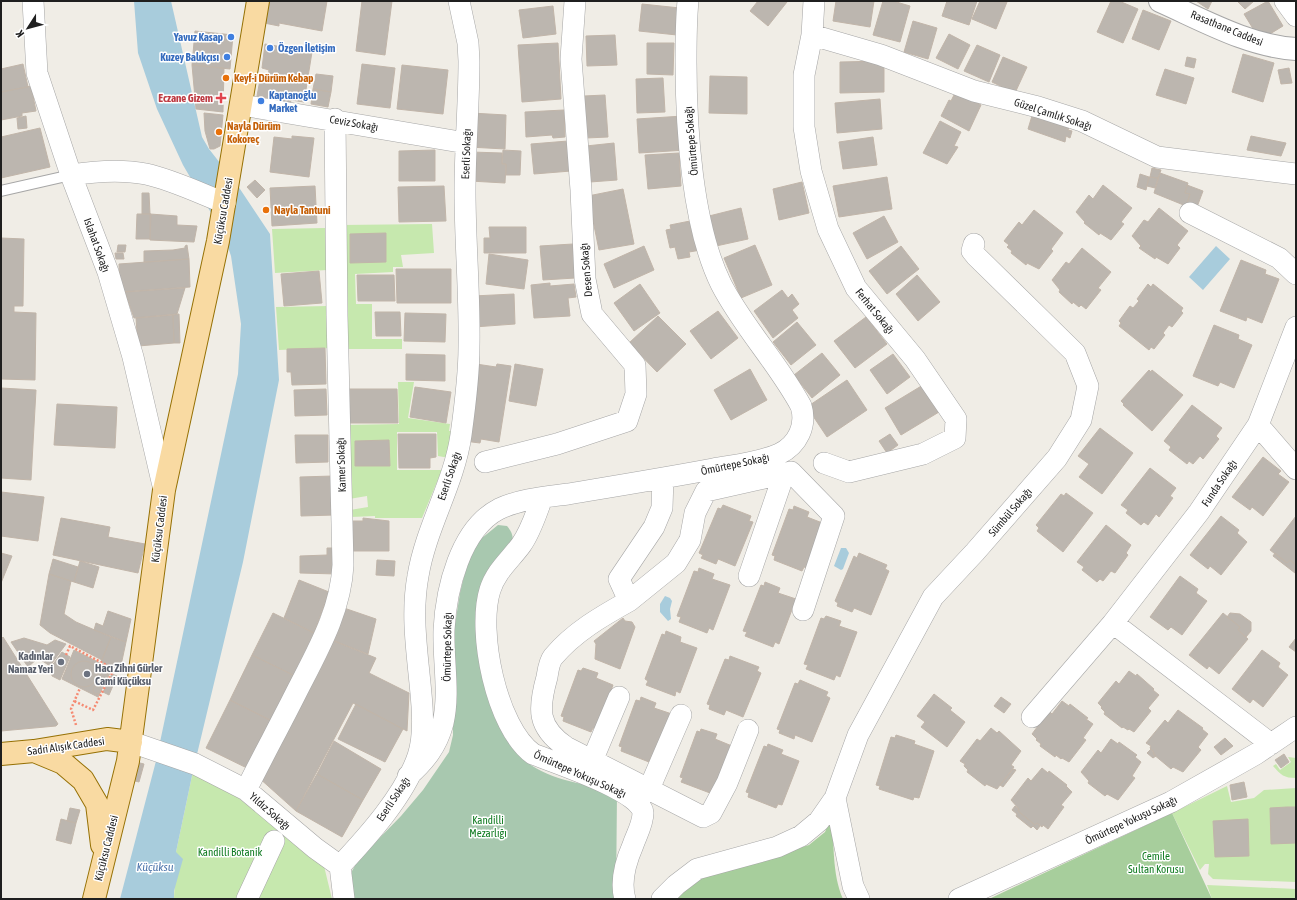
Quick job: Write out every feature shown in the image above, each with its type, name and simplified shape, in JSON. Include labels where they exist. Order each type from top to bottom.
[{"type":"main road","name":"Küçüksu Caddesi","points":[[94,899],[131,742],[164,490],[217,248],[242,105],[258,1]]},
{"type":"main road","points":[[107,739],[123,728],[136,706]]},
{"type":"main road","name":"Sadri Alışık Caddesi","points":[[1,754],[34,751],[107,739],[131,742]]},
{"type":"main road","points":[[34,751],[63,763],[82,780],[97,804],[104,857]]},
{"type":"street","name":"Islahat Sokağı","points":[[33,1],[37,73],[71,175],[108,272],[129,343],[164,490]]},
{"type":"street","name":"Eserli Sokağı","points":[[340,866],[376,823],[408,776],[418,754],[422,732],[422,708],[414,618],[418,576],[423,552],[457,458],[468,374],[469,344],[465,193],[469,90],[468,42],[458,1]]},
{"type":"street","name":"Desen Sokağı","points":[[485,462],[557,444],[627,422],[636,394],[635,365],[592,314],[585,279],[582,190],[571,59],[575,1]]},
{"type":"street","name":"Ömürtepe Sokağı","points":[[408,776],[431,752],[443,723],[446,686],[444,630],[456,567],[475,530],[491,514],[514,504],[542,498],[663,478],[758,460],[780,453],[793,443],[803,426],[804,415],[801,406],[722,285],[703,234],[695,190],[688,129],[686,83],[688,1]]},
{"type":"street","points":[[812,35],[814,1]]},
{"type":"street","name":"Rasathane Caddesi","points":[[1160,1],[1254,40],[1285,48],[1296,49]]},
{"type":"street","points":[[1285,1],[1296,16]]},
{"type":"street","name":"Güzel Çamlık Sokağı","points":[[812,35],[881,55],[974,91],[1038,107],[1082,121],[1157,157],[1296,174]]},
{"type":"street","name":"Ferhat Sokağı","points":[[812,35],[804,75],[804,128],[811,171],[828,229],[856,288],[915,359],[956,420],[955,438],[923,454],[849,472],[824,463]]},
{"type":"street","name":"Ceviz Sokağı","points":[[242,105],[335,119],[466,143]]},
{"type":"street","name":"Kamer Sokağı","points":[[246,790],[319,648],[332,619],[342,587],[343,565],[337,316],[335,119]]},
{"type":"street","points":[[71,175],[111,171],[144,174],[158,177],[225,203]]},
{"type":"street","points":[[1190,214],[1279,258],[1296,274]]},
{"type":"street","name":"Sümbül Sokağı","points":[[835,798],[858,735],[933,597],[975,552],[1057,458],[1081,420],[1088,386],[1075,353],[976,256],[972,250],[974,244]]},
{"type":"street","name":"Funda Sokağı","points":[[1032,717],[1113,623],[1199,512],[1258,425],[1296,327]]},
{"type":"street","points":[[1258,425],[1296,469]]},
{"type":"street","points":[[748,730],[726,783],[711,813],[703,817],[592,761],[552,738],[544,723],[541,699],[552,658],[592,622],[629,600],[676,563],[690,540],[695,513],[706,491],[792,472],[834,516],[803,610]]},
{"type":"street","points":[[749,576],[784,474]]},
{"type":"street","points":[[629,600],[619,580],[654,527],[662,508],[663,478]]},
{"type":"street","name":"Ömürtepe Yokuşu Sokağı","points":[[542,498],[524,539],[503,565],[490,590],[487,607],[487,630],[492,678],[510,724],[526,749],[533,754],[623,791],[637,801],[641,807],[643,813],[641,823],[629,854],[625,871],[623,882],[624,899]]},
{"type":"street","points":[[1113,623],[1271,744]]},
{"type":"street","points":[[592,761],[619,697]]},
{"type":"street","points":[[649,789],[681,715]]},
{"type":"street","name":"Ömürtepe Yokuşu Sokağı","points":[[959,899],[1171,802],[1271,744],[1296,727]]},
{"type":"street","name":"Yıldız Sokağı","points":[[131,742],[196,764],[246,790],[288,827],[340,866]]},
{"type":"street","points":[[662,899],[676,885],[698,869],[777,847],[802,836],[819,821],[835,798]]},
{"type":"street","points":[[835,798],[853,886],[860,899]]},
{"type":"street","points":[[247,899],[274,841]]},
{"type":"street","points":[[340,866],[344,899]]},
{"type":"lane","points":[[1,191],[71,175]]},
{"type":"path","points":[[66,655],[70,646],[114,669],[93,710],[74,701]]},
{"type":"path","points":[[77,729],[71,709],[80,688]]},
{"type":"green space","points":[[432,224],[434,253],[401,255],[403,267],[393,267],[393,272],[355,274],[356,304],[372,304],[372,339],[402,339],[402,349],[342,349],[341,225]]},
{"type":"green space","points":[[325,228],[327,270],[275,273],[272,229]]},
{"type":"green space","points":[[328,306],[330,348],[279,350],[276,307]]},
{"type":"green space","points":[[398,382],[414,382],[408,418],[450,424],[449,431],[455,431],[449,458],[438,456],[437,432],[397,432],[397,470],[442,470],[422,518],[375,518],[375,516],[351,517],[350,510],[368,507],[367,496],[349,499],[344,425],[399,424]]},
{"type":"green space","name":"Kandilli Mezarlığı","points":[[498,525],[507,526],[513,537],[507,550],[494,562],[487,690],[519,755],[529,764],[552,776],[617,792],[616,899],[352,899],[352,871],[358,860],[401,816],[423,790],[449,752],[453,735],[451,649],[460,593],[467,564],[474,548],[482,538]]},
{"type":"green space","points":[[1288,757],[1296,758],[1296,778],[1283,775],[1273,766],[1276,764],[1280,770],[1291,762]]},
{"type":"green space","name":"Kandilli Botanik","points":[[193,771],[226,788],[324,866],[332,899],[174,899],[176,852]]},
{"type":"green space","points":[[1227,786],[1231,802],[1254,798],[1264,790],[1296,788],[1296,882],[1213,879],[1208,874],[1209,864],[1205,864],[1200,870],[1172,813]]},
{"type":"green space","name":"Cemile Sultan Korusu","points":[[1172,813],[1212,899],[989,899]]},
{"type":"green space","points":[[832,815],[835,869],[839,889],[843,899],[673,899],[692,879],[809,845],[825,832]]},
{"type":"green space","points":[[1207,885],[1296,889],[1296,899],[1212,899]]},
{"type":"water","name":"Küçüksu","points":[[134,1],[171,1],[202,137],[209,149],[238,186],[270,234],[279,380],[243,562],[193,771],[176,852],[183,859],[174,891],[174,899],[120,899],[156,761],[238,374],[241,324],[231,256],[224,235],[183,165],[157,109],[138,53]]},
{"type":"water","points":[[1216,246],[1230,259],[1203,290],[1189,277]]},
{"type":"water","points":[[841,548],[846,548],[849,553],[843,569],[841,570],[834,566]]},
{"type":"water","points":[[665,596],[670,598],[672,601],[670,609],[671,619],[668,621],[660,612],[660,604]]},
{"type":"building","points":[[268,1],[327,1],[322,31],[279,23],[279,26],[264,23]]},
{"type":"building","points":[[362,1],[392,1],[385,55],[356,51]]},
{"type":"building","points":[[758,1],[787,2],[768,26],[750,11]]},
{"type":"building","points":[[836,1],[874,1],[870,27],[833,21]]},
{"type":"building","points":[[883,1],[893,1],[910,6],[900,42],[873,35]]},
{"type":"building","points":[[947,1],[977,1],[969,25],[942,16]]},
{"type":"building","points":[[980,1],[1007,2],[996,29],[972,19]]},
{"type":"building","points":[[1111,1],[1119,1],[1138,9],[1123,43],[1097,32]]},
{"type":"building","points":[[1196,1],[1212,1],[1208,9]]},
{"type":"building","points":[[1237,1],[1254,1],[1245,9]]},
{"type":"building","points":[[1268,1],[1283,26],[1260,40],[1244,14]]},
{"type":"building","points":[[642,4],[680,8],[677,35],[639,31]]},
{"type":"building","points":[[553,6],[556,34],[523,38],[519,10]]},
{"type":"building","points":[[1143,10],[1171,21],[1159,50],[1132,39]]},
{"type":"building","points":[[913,21],[937,28],[928,59],[904,52]]},
{"type":"building","points":[[195,31],[233,35],[230,69],[192,65]]},
{"type":"building","points":[[949,34],[970,45],[958,69],[936,58]]},
{"type":"building","points":[[615,35],[617,65],[587,66],[586,36]]},
{"type":"building","points":[[558,43],[561,99],[522,102],[518,45]]},
{"type":"building","points":[[647,43],[674,43],[673,75],[647,74]]},
{"type":"building","points":[[265,44],[312,52],[304,102],[291,100],[290,105],[269,102],[269,98],[257,96],[261,74],[268,76],[269,70],[262,68]]},
{"type":"building","points":[[977,45],[1000,55],[989,82],[964,71]]},
{"type":"building","points":[[1243,54],[1274,63],[1263,102],[1232,92]]},
{"type":"building","points":[[1003,57],[1027,67],[1015,93],[992,82]]},
{"type":"building","points":[[1187,57],[1196,59],[1194,68],[1185,66]]},
{"type":"building","points":[[884,61],[884,92],[840,93],[840,62]]},
{"type":"building","points":[[23,64],[28,87],[1,92],[1,69]]},
{"type":"building","points":[[362,64],[395,68],[390,108],[357,104]]},
{"type":"building","points":[[192,65],[224,68],[223,112],[196,109]]},
{"type":"building","points":[[402,65],[448,70],[443,114],[397,109]]},
{"type":"building","points":[[1289,68],[1292,83],[1281,84],[1278,70]]},
{"type":"building","points":[[1165,69],[1194,78],[1186,104],[1156,95]]},
{"type":"building","points":[[316,74],[333,76],[331,92],[313,89]]},
{"type":"building","points":[[710,76],[747,77],[747,114],[709,113]]},
{"type":"building","points":[[663,78],[665,112],[637,113],[636,79]]},
{"type":"building","points":[[31,86],[36,111],[22,113],[22,116],[1,120],[1,92]]},
{"type":"building","points":[[313,89],[331,92],[328,107],[311,104]]},
{"type":"building","points":[[955,93],[981,105],[969,131],[941,116],[949,100],[951,101]]},
{"type":"building","points":[[605,95],[608,137],[586,138],[584,96]]},
{"type":"building","points":[[880,99],[882,129],[837,133],[835,103]]},
{"type":"building","points":[[1035,106],[1072,118],[1068,130],[1072,131],[1070,138],[1066,136],[1065,142],[1028,129]]},
{"type":"building","points":[[564,110],[565,137],[553,138],[552,135],[526,137],[525,112]]},
{"type":"building","points":[[204,113],[223,115],[220,146],[214,149],[210,149],[205,131]]},
{"type":"building","points":[[471,113],[506,115],[505,149],[469,147]]},
{"type":"building","points":[[26,116],[27,128],[18,129],[17,118]]},
{"type":"building","points":[[683,116],[686,150],[639,153],[637,119]]},
{"type":"building","points":[[940,121],[961,132],[954,146],[958,147],[947,164],[923,153]]},
{"type":"building","points":[[40,128],[50,167],[1,178],[1,137]]},
{"type":"building","points":[[292,136],[314,138],[309,177],[270,172],[274,137],[292,139]]},
{"type":"building","points":[[1251,136],[1286,143],[1281,156],[1247,150]]},
{"type":"building","points":[[873,137],[877,165],[843,169],[839,142]]},
{"type":"building","points":[[568,141],[571,171],[534,174],[531,144]]},
{"type":"building","points":[[614,143],[617,180],[590,182],[586,146]]},
{"type":"building","points":[[435,150],[435,181],[399,181],[399,151]]},
{"type":"building","points":[[503,150],[521,151],[520,175],[506,175],[506,164],[502,164]]},
{"type":"building","points":[[471,152],[502,153],[502,164],[506,164],[505,183],[470,181]]},
{"type":"building","points":[[679,153],[681,186],[648,189],[645,155]]},
{"type":"building","points":[[1152,168],[1161,170],[1158,178],[1150,177]]},
{"type":"building","points":[[1160,173],[1188,183],[1185,193],[1190,194],[1186,206],[1154,193]]},
{"type":"building","points":[[1140,174],[1149,177],[1146,190],[1137,187]]},
{"type":"building","points":[[887,177],[892,209],[839,217],[833,186]]},
{"type":"building","points":[[1149,177],[1158,178],[1155,188],[1147,186]]},
{"type":"building","points":[[255,180],[265,190],[257,198],[247,187]]},
{"type":"building","points":[[802,182],[809,213],[779,220],[773,189]]},
{"type":"building","points":[[1103,185],[1132,208],[1121,222],[1124,224],[1111,240],[1100,233],[1099,235],[1084,223],[1085,222],[1076,212],[1089,195],[1093,199]]},
{"type":"building","points":[[1187,185],[1203,191],[1197,207],[1187,203],[1190,194],[1185,193]]},
{"type":"building","points":[[315,186],[317,223],[272,226],[270,188]]},
{"type":"building","points":[[444,186],[446,221],[399,222],[398,187]]},
{"type":"building","points":[[623,189],[634,244],[599,250],[588,196]]},
{"type":"building","points":[[142,193],[149,193],[150,214],[142,214]]},
{"type":"building","points":[[741,208],[748,239],[716,246],[709,216]]},
{"type":"building","points":[[1159,208],[1188,231],[1177,245],[1180,248],[1168,264],[1156,257],[1155,259],[1139,248],[1141,246],[1132,236],[1144,220],[1148,222]]},
{"type":"building","points":[[1034,210],[1063,233],[1051,249],[1053,251],[1039,269],[1027,263],[1026,265],[1011,253],[1012,251],[1007,247],[1009,245],[1004,241],[1019,222],[1022,225]]},
{"type":"building","points":[[137,214],[151,214],[150,239],[136,239]]},
{"type":"building","points":[[150,214],[177,216],[177,225],[197,226],[194,242],[150,240]]},
{"type":"building","points":[[884,216],[898,242],[867,259],[853,233]]},
{"type":"building","points":[[695,220],[701,250],[689,252],[690,257],[678,259],[675,247],[670,248],[666,230],[671,229],[670,225]]},
{"type":"building","points":[[489,227],[526,227],[526,253],[484,253],[484,238],[490,238]]},
{"type":"building","points":[[386,233],[386,262],[350,263],[350,234]]},
{"type":"building","points":[[1,238],[24,239],[23,306],[14,306],[14,312],[36,313],[35,380],[1,379]]},
{"type":"building","points":[[573,244],[575,278],[543,280],[540,246]]},
{"type":"building","points":[[118,245],[126,245],[125,252],[117,252]]},
{"type":"building","points":[[187,245],[189,259],[144,262],[144,251],[173,250],[185,248]]},
{"type":"building","points":[[755,245],[772,285],[741,298],[724,258]]},
{"type":"building","points":[[644,246],[654,270],[614,288],[604,264]]},
{"type":"building","points":[[901,246],[919,269],[887,294],[869,271]]},
{"type":"building","points":[[1082,248],[1111,272],[1098,288],[1101,290],[1086,309],[1081,305],[1079,307],[1073,302],[1072,304],[1059,292],[1060,290],[1052,280],[1066,262],[1069,264]]},
{"type":"building","points":[[115,253],[123,253],[124,259],[116,259]]},
{"type":"building","points":[[489,254],[528,260],[524,289],[486,284]]},
{"type":"building","points":[[189,259],[190,287],[120,292],[119,264]]},
{"type":"building","points":[[1241,260],[1266,270],[1265,274],[1279,279],[1262,323],[1247,317],[1246,321],[1220,311]]},
{"type":"building","points":[[396,269],[451,269],[451,303],[397,303]]},
{"type":"building","points":[[319,271],[322,303],[284,306],[281,274]]},
{"type":"building","points":[[357,275],[394,275],[395,301],[358,301]]},
{"type":"building","points":[[917,275],[940,302],[918,321],[896,294]]},
{"type":"building","points":[[550,283],[550,286],[574,284],[576,297],[568,298],[570,316],[534,318],[531,285]]},
{"type":"building","points":[[640,284],[660,313],[634,331],[614,303]]},
{"type":"building","points":[[1148,284],[1151,287],[1153,284],[1183,308],[1181,311],[1183,313],[1172,327],[1169,325],[1163,333],[1165,335],[1154,349],[1151,347],[1149,350],[1119,326],[1121,323],[1119,321],[1130,306],[1133,308],[1139,301],[1137,299]]},
{"type":"building","points":[[185,288],[177,314],[134,318],[125,292]]},
{"type":"building","points":[[782,290],[788,298],[792,294],[799,304],[792,310],[798,318],[773,338],[754,311]]},
{"type":"building","points":[[514,294],[515,324],[474,327],[473,296]]},
{"type":"building","points":[[718,311],[738,338],[711,359],[690,331]]},
{"type":"building","points":[[375,312],[400,312],[401,336],[376,336]]},
{"type":"building","points":[[405,313],[446,314],[445,342],[404,341]]},
{"type":"building","points":[[179,314],[180,343],[174,343],[173,315]]},
{"type":"building","points":[[173,315],[174,343],[138,346],[136,318]]},
{"type":"building","points":[[658,316],[686,344],[657,372],[629,343]]},
{"type":"building","points":[[866,317],[887,344],[855,368],[834,341]]},
{"type":"building","points":[[797,322],[816,345],[791,365],[773,342]]},
{"type":"building","points":[[1214,325],[1239,335],[1238,339],[1252,345],[1234,388],[1220,382],[1218,386],[1193,376]]},
{"type":"building","points":[[325,348],[326,384],[292,385],[291,372],[287,372],[287,349]]},
{"type":"building","points":[[822,353],[840,375],[812,398],[794,375]]},
{"type":"building","points":[[406,354],[445,355],[445,381],[406,380]]},
{"type":"building","points":[[893,354],[910,377],[887,394],[870,370]]},
{"type":"building","points":[[476,364],[496,367],[497,364],[511,366],[499,442],[481,439],[480,443],[464,441]]},
{"type":"building","points":[[515,364],[543,369],[536,406],[509,401]]},
{"type":"building","points":[[750,369],[767,400],[731,420],[714,390]]},
{"type":"building","points":[[1149,370],[1151,372],[1152,370],[1183,395],[1152,431],[1123,405],[1124,404],[1121,401]]},
{"type":"building","points":[[847,380],[867,410],[827,437],[807,407]]},
{"type":"building","points":[[923,385],[939,412],[901,435],[885,408]]},
{"type":"building","points":[[415,387],[451,392],[446,423],[410,417]]},
{"type":"building","points":[[1,388],[36,390],[31,480],[1,478]]},
{"type":"building","points":[[326,389],[327,415],[295,416],[294,390]]},
{"type":"building","points":[[347,389],[397,389],[398,423],[347,423]]},
{"type":"building","points":[[57,404],[117,407],[115,448],[54,445]]},
{"type":"building","points":[[1192,405],[1222,428],[1216,436],[1219,439],[1203,459],[1200,456],[1193,464],[1189,461],[1187,464],[1169,450],[1171,447],[1164,441]]},
{"type":"building","points":[[1100,428],[1133,453],[1102,494],[1079,477],[1089,464],[1078,456]]},
{"type":"building","points":[[398,434],[436,434],[436,457],[430,458],[430,468],[399,468]]},
{"type":"building","points":[[890,434],[898,445],[887,453],[879,441]]},
{"type":"building","points":[[295,435],[328,435],[328,462],[296,463]]},
{"type":"building","points":[[389,440],[390,466],[355,466],[355,441]]},
{"type":"building","points":[[1263,457],[1281,471],[1278,474],[1289,482],[1263,516],[1252,507],[1250,510],[1232,497]]},
{"type":"building","points":[[1150,468],[1176,488],[1170,496],[1173,498],[1159,517],[1156,514],[1148,525],[1144,522],[1141,525],[1126,513],[1128,510],[1121,505]]},
{"type":"building","points":[[333,476],[334,515],[301,516],[300,477]]},
{"type":"building","points":[[1,492],[44,497],[38,541],[1,536]]},
{"type":"building","points":[[1066,493],[1093,513],[1063,552],[1037,531],[1039,528],[1036,525],[1061,494],[1064,496]]},
{"type":"building","points":[[723,505],[751,516],[749,521],[753,522],[735,566],[718,559],[716,564],[701,558],[703,555],[699,553],[718,508],[721,509]]},
{"type":"building","points":[[794,506],[809,512],[807,517],[825,524],[808,568],[804,567],[802,571],[774,560],[775,556],[772,555],[789,509],[793,510]]},
{"type":"building","points":[[1221,516],[1239,530],[1237,533],[1247,542],[1221,575],[1210,566],[1208,569],[1190,555]]},
{"type":"building","points":[[1296,516],[1296,565],[1290,560],[1287,563],[1270,550]]},
{"type":"building","points":[[61,518],[110,527],[108,537],[145,544],[138,573],[53,555]]},
{"type":"building","points":[[363,518],[389,521],[389,551],[351,551],[350,521],[363,521]]},
{"type":"building","points":[[1106,525],[1131,545],[1126,553],[1128,555],[1115,573],[1111,571],[1103,581],[1100,579],[1097,582],[1082,570],[1084,567],[1077,562]]},
{"type":"building","points":[[327,548],[336,548],[337,574],[300,573],[300,556],[327,555]]},
{"type":"building","points":[[1,553],[12,556],[1,583]]},
{"type":"building","points":[[859,553],[887,565],[885,569],[889,571],[871,615],[854,608],[852,612],[837,606],[838,603],[835,601],[854,556],[857,558]]},
{"type":"building","points":[[1275,553],[1287,563],[1290,560],[1296,565],[1295,573],[1273,556]]},
{"type":"building","points":[[53,559],[78,567],[74,582],[49,574]]},
{"type":"building","points":[[377,560],[395,561],[394,576],[376,575]]},
{"type":"building","points":[[80,561],[99,567],[93,588],[74,582]]},
{"type":"building","points":[[699,568],[714,574],[712,579],[730,585],[713,630],[709,628],[707,633],[679,622],[681,617],[677,616],[694,571],[698,572]]},
{"type":"building","points":[[49,574],[71,581],[64,614],[76,622],[111,637],[102,660],[50,633],[40,625]]},
{"type":"building","points":[[1180,576],[1198,589],[1196,593],[1207,601],[1182,635],[1171,627],[1168,630],[1150,617]]},
{"type":"building","points":[[299,580],[329,592],[314,633],[284,618]]},
{"type":"building","points":[[765,582],[780,588],[778,593],[796,599],[779,644],[775,642],[773,647],[745,636],[747,632],[743,631],[761,585],[764,586]]},
{"type":"building","points":[[341,607],[376,619],[368,654],[329,639]]},
{"type":"building","points":[[108,611],[131,619],[126,642],[94,630],[96,623],[103,626]]},
{"type":"building","points":[[273,613],[318,635],[297,677],[252,655]]},
{"type":"building","points":[[1223,613],[1240,627],[1238,630],[1248,639],[1219,674],[1209,666],[1207,669],[1189,655]]},
{"type":"building","points":[[1230,613],[1240,614],[1251,622],[1251,631],[1246,637],[1238,630],[1240,627],[1227,617]]},
{"type":"building","points":[[826,616],[841,621],[839,626],[857,632],[840,677],[836,675],[834,680],[806,669],[808,665],[804,664],[821,618],[824,619]]},
{"type":"building","points":[[623,618],[625,621],[632,622],[635,627],[620,669],[595,659],[596,644],[594,641]]},
{"type":"building","points":[[666,631],[681,637],[680,642],[697,648],[680,693],[676,691],[675,696],[646,685],[648,681],[645,679],[662,634],[665,635]]},
{"type":"building","points":[[3,637],[58,724],[56,726],[1,731],[1,639]]},
{"type":"building","points":[[111,637],[126,642],[120,670],[114,669],[115,668],[101,662]]},
{"type":"building","points":[[24,638],[47,645],[55,640],[66,644],[50,666],[38,658],[28,667],[11,642]]},
{"type":"building","points":[[1296,638],[1296,652],[1289,647]]},
{"type":"building","points":[[329,639],[376,658],[369,673],[409,693],[407,731],[353,703],[296,811],[258,777]]},
{"type":"building","name":"Hacı Zihni Gürler Cami Küçüksu","points":[[74,650],[112,669],[98,697],[62,679]]},
{"type":"building","points":[[1262,650],[1280,663],[1278,667],[1288,675],[1263,707],[1253,699],[1250,703],[1232,689]]},
{"type":"building","name":"Kadınlar Namaz Yeri","points":[[62,652],[70,657],[60,680],[52,676],[51,667]]},
{"type":"building","points":[[252,655],[297,677],[274,722],[230,700]]},
{"type":"building","points":[[730,656],[759,667],[757,671],[761,673],[743,717],[726,710],[724,715],[709,709],[710,705],[707,704],[725,659],[729,660]]},
{"type":"building","points":[[84,661],[93,665],[97,674],[93,683],[84,687],[75,683],[71,674],[75,665]]},
{"type":"building","points":[[583,668],[598,673],[596,678],[613,685],[597,729],[593,728],[591,732],[563,721],[564,717],[561,716],[578,670],[581,671]]},
{"type":"building","points":[[104,671],[107,672],[107,678],[104,679],[101,678],[100,675],[101,672]]},
{"type":"building","points":[[1129,671],[1136,676],[1137,674],[1159,695],[1148,708],[1151,711],[1134,732],[1123,727],[1122,728],[1104,714],[1105,712],[1098,703],[1116,681],[1119,684]]},
{"type":"building","points":[[112,674],[117,676],[109,695],[103,692]]},
{"type":"building","points":[[101,678],[104,679],[104,685],[101,686],[98,685],[97,682],[98,679]]},
{"type":"building","points":[[800,680],[828,692],[826,696],[830,698],[812,742],[795,735],[794,739],[779,733],[780,730],[777,729],[795,683],[798,684]]},
{"type":"building","points":[[95,686],[99,686],[101,690],[99,694],[95,694],[93,692],[93,688]]},
{"type":"building","points":[[934,694],[952,708],[950,710],[965,722],[947,747],[921,727],[925,722],[917,716]]},
{"type":"building","points":[[641,697],[656,703],[654,708],[672,714],[655,759],[651,757],[649,762],[621,751],[622,747],[619,746],[636,700],[640,701]]},
{"type":"building","points":[[1001,697],[1011,704],[1004,713],[994,706]]},
{"type":"building","points":[[230,700],[274,722],[251,770],[206,748]]},
{"type":"building","points":[[1062,701],[1069,706],[1070,704],[1088,718],[1086,719],[1093,724],[1083,738],[1086,740],[1069,762],[1056,755],[1055,757],[1040,746],[1041,744],[1032,734],[1049,711],[1052,714]]},
{"type":"building","points":[[356,704],[403,729],[385,762],[338,739]]},
{"type":"building","points":[[1178,710],[1203,728],[1202,729],[1208,734],[1198,747],[1201,750],[1183,772],[1173,767],[1171,769],[1153,754],[1154,752],[1150,748],[1151,746],[1146,743],[1165,720],[1168,723]]},
{"type":"building","points":[[991,728],[997,733],[999,731],[1021,751],[1011,765],[1014,767],[997,789],[986,784],[985,786],[967,772],[968,770],[964,766],[965,764],[960,761],[977,739],[980,741]]},
{"type":"building","points":[[701,729],[717,734],[715,739],[732,746],[715,790],[711,789],[710,793],[681,782],[683,778],[680,777],[697,731],[700,732]]},
{"type":"building","points":[[896,735],[915,741],[914,744],[934,751],[919,798],[914,797],[913,800],[879,789],[880,786],[876,785],[891,737],[895,738]]},
{"type":"building","points":[[1225,738],[1233,746],[1221,755],[1214,747]]},
{"type":"building","points":[[1111,739],[1118,744],[1119,742],[1137,755],[1135,757],[1141,762],[1132,776],[1135,778],[1118,800],[1107,794],[1105,796],[1088,783],[1089,781],[1081,772],[1098,750],[1101,753]]},
{"type":"building","points":[[334,741],[381,769],[363,800],[317,774]]},
{"type":"building","points":[[768,744],[783,750],[781,754],[799,761],[782,805],[778,804],[776,808],[748,797],[749,793],[746,792],[764,746],[767,747]]},
{"type":"building","points":[[1151,749],[1156,756],[1153,758],[1147,753]]},
{"type":"building","points":[[1284,754],[1289,762],[1281,768],[1275,760]]},
{"type":"building","points":[[136,762],[144,764],[139,782],[131,780]]},
{"type":"building","points":[[1042,768],[1048,773],[1049,771],[1067,785],[1066,786],[1072,792],[1061,805],[1064,807],[1048,829],[1037,823],[1035,825],[1018,811],[1019,809],[1011,800],[1028,778],[1031,781]]},
{"type":"building","points":[[1013,769],[1016,770],[1003,787],[1000,785]]},
{"type":"building","points":[[317,774],[363,800],[342,837],[296,811]]},
{"type":"building","points":[[1244,782],[1247,797],[1232,800],[1230,785]]},
{"type":"building","points":[[1015,806],[1019,809],[1018,811],[1035,825],[1037,823],[1040,826],[1037,830],[1033,826],[1031,828],[1016,816],[1017,814],[1012,810]]},
{"type":"building","points":[[1296,807],[1296,843],[1271,844],[1270,808]]},
{"type":"building","points":[[70,808],[80,810],[76,823],[67,821]]},
{"type":"building","points":[[61,819],[76,823],[71,844],[56,840]]},
{"type":"building","points":[[1248,819],[1249,856],[1215,857],[1213,821]]},
{"type":"place","name":"Yavuz Kasap","points":[[231,37]]},
{"type":"place","name":"Özgen İletişim","points":[[270,48]]},
{"type":"place","name":"Kuzey Balıkçısı","points":[[227,57]]},
{"type":"place","name":"Keyf-i Dürüm Kebap","points":[[226,78]]},
{"type":"place","name":"Eczane Gizem","points":[[221,98]]},
{"type":"place","name":"Kaptanoğlu Market","points":[[261,101]]},
{"type":"place","name":"Nayla Dürüm Kokoreç","points":[[219,132]]},
{"type":"place","name":"Nayla Tantuni","points":[[266,210]]},
{"type":"place","name":"Kadınlar Namaz Yeri","points":[[61,662]]},
{"type":"place","name":"Hacı Zihni Gürler Cami Küçüksu","points":[[87,674]]}]
